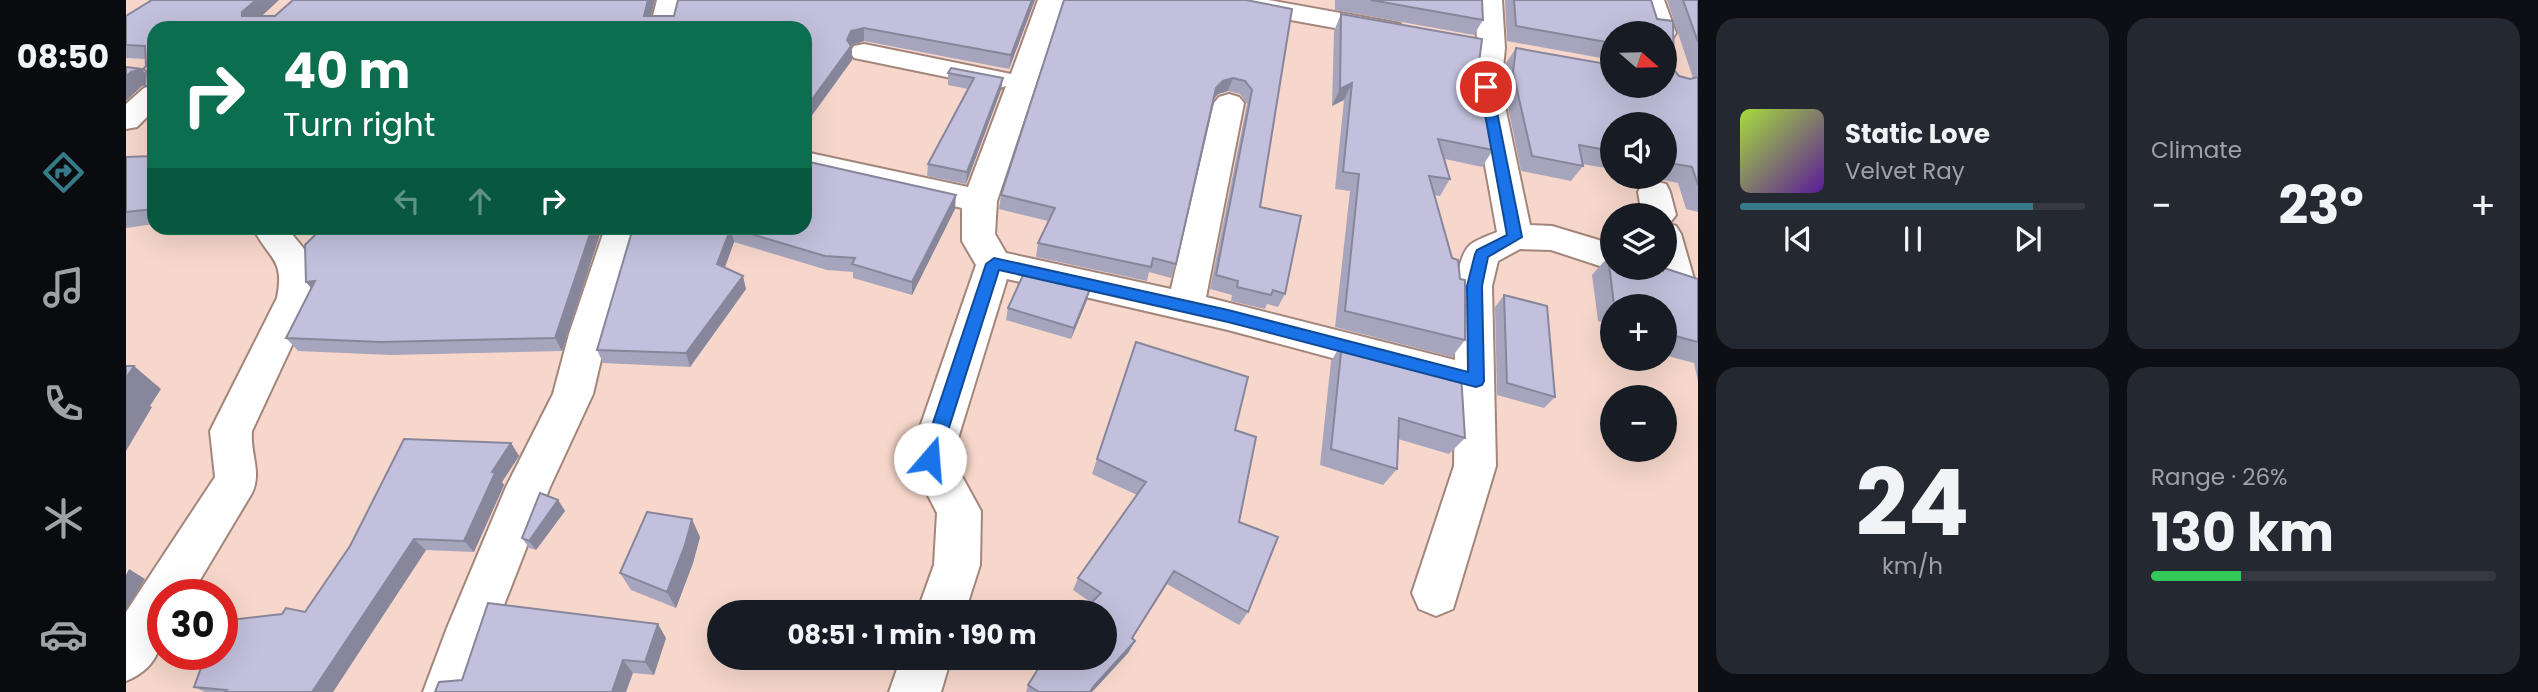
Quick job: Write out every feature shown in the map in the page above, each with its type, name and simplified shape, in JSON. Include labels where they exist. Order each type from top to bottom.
[{"type":"street","points":[[665,21],[670,0]]},
{"type":"street","points":[[1051,0],[980,201],[977,226],[980,248],[994,264],[1186,307],[1476,381]]},
{"type":"street","points":[[1489,0],[1491,48],[1486,87],[1515,237]]},
{"type":"street","points":[[1651,0],[1658,21]]},
{"type":"street","points":[[1239,1],[1412,34]]},
{"type":"street","points":[[864,52],[1023,83]]},
{"type":"street","points":[[126,120],[147,86]]},
{"type":"street","points":[[1186,307],[1229,103]]},
{"type":"street","points":[[812,164],[980,201]]},
{"type":"street","points":[[175,579],[237,480],[230,433],[292,309],[299,279],[297,262],[274,235]]},
{"type":"street","points":[[449,692],[471,628],[528,487],[573,394],[588,334],[620,235]]},
{"type":"street","points":[[1436,593],[1475,466],[1474,286],[1482,254],[1515,237],[1552,238],[1600,253]]},
{"type":"street","points":[[945,600],[957,565],[959,512],[930,459],[994,264]]},
{"type":"street","points":[[126,656],[147,623]]},
{"type":"street","points":[[915,692],[922,670]]},
{"type":"building","points":[[152,0],[256,0],[242,12],[242,16],[275,16],[293,0],[648,0],[644,16],[674,16],[678,0],[1032,0],[1011,55],[864,28],[851,31],[847,40],[851,46],[812,99],[812,21],[147,21],[145,86],[145,46],[126,45],[126,16]]},
{"type":"building","points":[[1064,0],[1246,0],[1292,9],[1260,207],[1301,216],[1285,294],[1273,290],[1271,295],[1237,287],[1238,281],[1216,275],[1252,90],[1245,81],[1233,78],[1223,81],[1216,88],[1176,264],[1153,258],[1151,267],[1038,243],[1055,208],[1001,195]]},
{"type":"building","points":[[1371,0],[1482,0],[1483,20]]},
{"type":"building","points":[[1514,0],[1651,0],[1657,19],[1673,21],[1600,21],[1600,41],[1516,26]]},
{"type":"building","points":[[1683,0],[1698,0],[1698,42]]},
{"type":"building","points":[[1341,14],[1482,39],[1478,71],[1493,150],[1438,139],[1450,179],[1429,176],[1452,258],[1458,260],[1460,279],[1465,280],[1465,340],[1345,311],[1359,174],[1343,172],[1352,83],[1340,89]]},
{"type":"building","points":[[1516,48],[1600,63],[1600,98],[1677,98],[1677,74],[1690,79],[1698,77],[1698,185],[1692,167],[1677,164],[1677,112],[1600,112],[1600,149],[1579,145],[1583,166],[1532,156],[1513,72]]},
{"type":"building","points":[[126,67],[142,69],[131,72],[126,77]]},
{"type":"building","points":[[951,68],[1003,78],[967,172],[928,164],[974,78],[948,73]]},
{"type":"building","points":[[147,156],[147,210],[126,212],[126,157]]},
{"type":"building","points":[[812,163],[956,195],[912,282],[852,264],[855,258],[825,256],[754,235],[812,235]]},
{"type":"building","points":[[315,235],[590,235],[555,338],[381,342],[286,338],[315,281],[306,282],[305,245]]},
{"type":"building","points":[[631,235],[728,235],[717,264],[743,276],[686,353],[597,350]]},
{"type":"building","points":[[1677,272],[1698,279],[1698,342],[1677,336],[1677,294],[1613,294],[1611,280],[1677,280]]},
{"type":"building","points":[[1024,273],[1090,289],[1074,328],[1008,308]]},
{"type":"building","points":[[1504,295],[1547,306],[1555,397],[1507,383]]},
{"type":"building","points":[[1136,342],[1248,377],[1235,430],[1256,437],[1239,522],[1278,537],[1248,612],[1174,571],[1132,638],[1135,641],[1117,661],[1117,600],[1094,600],[1101,593],[1078,578],[1146,482],[1097,459]]},
{"type":"building","points":[[1342,343],[1461,374],[1465,438],[1399,418],[1397,469],[1331,449]]},
{"type":"building","points":[[126,366],[134,366],[126,378]]},
{"type":"building","points":[[404,439],[511,443],[492,472],[495,473],[464,541],[414,539],[312,692],[225,692],[227,690],[194,687],[200,670],[238,670],[238,619],[282,614],[286,608],[305,612],[350,546]]},
{"type":"building","points":[[540,493],[558,500],[529,541],[522,538]]},
{"type":"building","points":[[647,512],[692,519],[667,592],[620,573]]},
{"type":"building","points":[[488,603],[658,624],[645,662],[623,660],[612,692],[435,692],[439,682],[462,680]]},
{"type":"building","points":[[1037,670],[1109,670],[1090,692],[1039,692],[1028,685]]},
{"type":"route","points":[[930,459],[994,264],[1228,316],[1476,381],[1474,286],[1482,254],[1515,237],[1486,87]]}]
